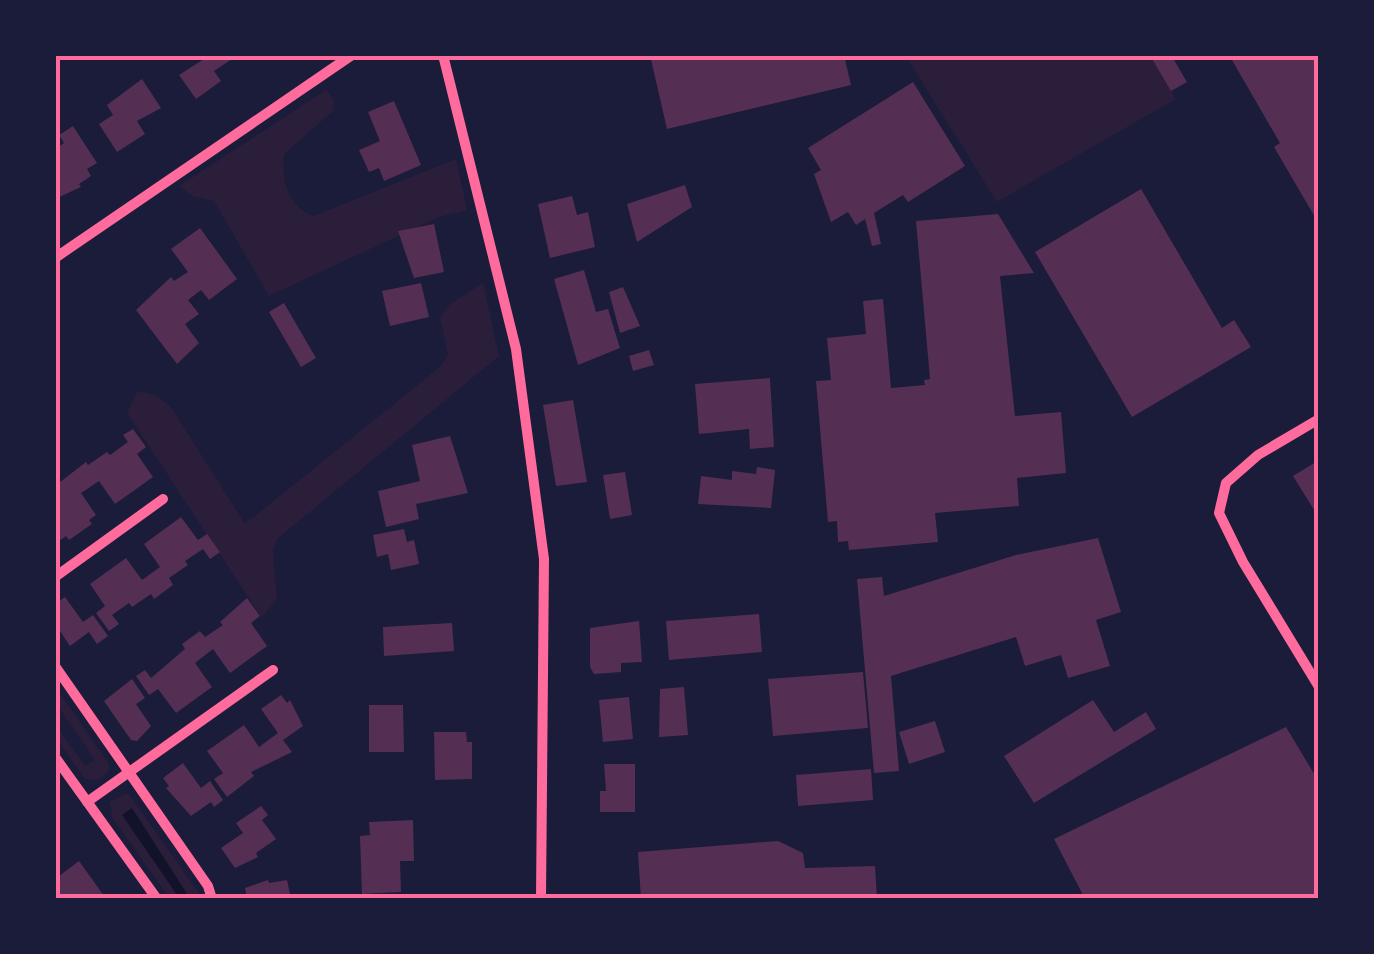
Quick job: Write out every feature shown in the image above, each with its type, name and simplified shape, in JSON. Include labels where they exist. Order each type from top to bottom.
[{"type":"street","points":[[55,258],[352,55]]},
{"type":"street","points":[[443,55],[516,349],[544,559],[541,899]]},
{"type":"street","points":[[1319,418],[1258,455],[1226,483],[1219,513],[1243,562],[1319,688]]},
{"type":"street","points":[[55,577],[163,500]]},
{"type":"street","points":[[55,666],[208,886],[212,899]]},
{"type":"street","points":[[87,802],[274,670]]},
{"type":"street","points":[[55,758],[157,899]]},
{"type":"shaded area","points":[[905,55],[1150,55],[1176,99],[997,202]]},
{"type":"shaded area","points":[[326,90],[334,99],[333,111],[284,154],[285,182],[292,199],[304,212],[313,216],[456,159],[467,210],[439,217],[269,296],[214,201],[192,196],[179,186]]},
{"type":"shaded area","points":[[483,283],[499,356],[277,539],[273,552],[277,599],[262,618],[127,413],[137,392],[157,396],[173,410],[245,524],[441,366],[448,355],[440,317],[450,304]]},
{"type":"shaded area","points":[[55,686],[109,764],[108,772],[98,780],[85,779],[55,737],[55,724],[85,766],[95,760],[55,702]]},
{"type":"shaded area","points":[[128,793],[203,899],[190,899],[131,809],[123,815],[180,899],[170,899],[112,817],[110,802]]},
{"type":"shaded area","points":[[132,808],[190,899],[180,899],[122,815]]},
{"type":"building","points":[[201,55],[238,55],[214,71],[221,81],[196,99],[179,75],[204,59]]},
{"type":"building","points":[[650,55],[844,55],[851,85],[667,129]]},
{"type":"building","points":[[1171,55],[1187,82],[1171,91],[1151,57]]},
{"type":"building","points":[[1229,55],[1319,55],[1319,224],[1274,147],[1280,143]]},
{"type":"building","points":[[142,79],[161,108],[137,121],[145,134],[117,152],[99,124],[113,115],[107,105]]},
{"type":"building","points":[[913,82],[965,166],[908,202],[903,195],[874,213],[881,244],[872,246],[865,219],[856,225],[848,212],[831,222],[814,174],[821,170],[808,148]]},
{"type":"building","points":[[394,101],[421,165],[384,181],[379,168],[369,172],[359,150],[380,141],[368,112]]},
{"type":"building","points":[[73,126],[97,163],[87,169],[91,176],[79,184],[81,187],[55,199],[55,149],[64,143],[59,135]]},
{"type":"building","points":[[685,185],[692,207],[637,242],[627,204]]},
{"type":"building","points":[[1141,189],[1222,328],[1234,320],[1251,347],[1132,417],[1035,252]]},
{"type":"building","points":[[572,196],[577,215],[588,212],[595,247],[550,258],[538,204]]},
{"type":"building","points":[[998,214],[1034,273],[1000,276],[1015,416],[1061,412],[1066,473],[1017,478],[1019,506],[935,513],[938,542],[849,550],[848,541],[838,542],[837,521],[828,522],[816,381],[831,380],[827,338],[866,334],[863,301],[883,299],[891,388],[925,385],[924,380],[930,379],[916,221]]},
{"type":"building","points":[[434,224],[444,272],[414,278],[398,231]]},
{"type":"building","points":[[200,228],[237,279],[209,300],[201,290],[188,300],[199,314],[185,324],[199,343],[177,364],[136,310],[171,277],[174,281],[188,272],[171,249]]},
{"type":"building","points":[[584,270],[596,312],[608,309],[620,348],[578,365],[554,279]]},
{"type":"building","points":[[421,283],[429,317],[390,326],[382,291]]},
{"type":"building","points":[[623,287],[640,326],[620,333],[609,292]]},
{"type":"building","points":[[284,303],[316,358],[301,367],[269,312]]},
{"type":"building","points":[[649,350],[654,365],[633,371],[629,356]]},
{"type":"building","points":[[770,378],[774,447],[750,449],[749,429],[699,434],[695,384]]},
{"type":"building","points":[[573,400],[587,482],[556,486],[543,405]]},
{"type":"building","points":[[133,429],[146,447],[137,454],[153,477],[115,504],[99,481],[81,493],[96,515],[89,520],[92,524],[69,540],[66,536],[59,541],[55,535],[55,486],[86,462],[88,465],[107,452],[110,455],[128,442],[123,435]]},
{"type":"building","points":[[450,436],[468,493],[416,504],[419,519],[386,527],[378,491],[420,481],[412,445]]},
{"type":"building","points":[[1319,460],[1319,518],[1293,476]]},
{"type":"building","points":[[757,467],[775,470],[771,508],[698,504],[701,476],[732,480],[732,471],[756,474]]},
{"type":"building","points":[[625,472],[632,515],[610,519],[603,475]]},
{"type":"building","points":[[181,517],[198,540],[207,534],[220,552],[210,559],[203,549],[185,561],[188,565],[169,578],[173,585],[154,599],[151,594],[112,615],[119,624],[109,631],[96,613],[105,606],[90,584],[126,558],[142,580],[160,567],[144,544]]},
{"type":"building","points":[[404,529],[407,542],[414,540],[419,564],[391,570],[388,554],[377,557],[373,535]]},
{"type":"building","points":[[1098,538],[1121,612],[1096,620],[1110,666],[1068,678],[1061,655],[1025,666],[1016,637],[891,676],[899,771],[874,773],[857,579],[882,577],[884,596],[1016,555]]},
{"type":"building","points":[[65,597],[83,622],[93,615],[108,636],[97,644],[89,632],[70,646],[60,631],[56,633],[55,604]]},
{"type":"building","points":[[247,598],[260,616],[251,623],[267,646],[230,673],[213,649],[195,663],[212,687],[176,713],[158,689],[149,695],[136,676],[145,670],[151,678],[185,649],[182,644],[200,631],[205,637],[223,625],[220,622]]},
{"type":"building","points":[[759,614],[762,652],[669,660],[666,621]]},
{"type":"building","points":[[639,621],[642,662],[621,663],[621,672],[594,674],[590,667],[590,628]]},
{"type":"building","points":[[452,623],[454,651],[384,656],[383,627]]},
{"type":"building","points":[[863,672],[868,728],[773,736],[768,679]]},
{"type":"building","points":[[132,679],[145,698],[136,704],[151,726],[137,741],[131,740],[104,701]]},
{"type":"building","points":[[684,687],[688,735],[659,737],[660,689]]},
{"type":"building","points":[[281,695],[287,703],[290,700],[303,726],[283,740],[292,752],[251,772],[254,776],[227,797],[214,779],[223,773],[207,751],[244,725],[259,747],[278,733],[261,709]]},
{"type":"building","points":[[629,697],[633,739],[603,742],[599,700]]},
{"type":"building","points":[[1093,700],[1114,732],[1146,712],[1156,729],[1034,803],[1004,756]]},
{"type":"building","points":[[369,705],[403,705],[404,752],[369,752]]},
{"type":"building","points":[[935,721],[945,752],[909,764],[899,732]]},
{"type":"building","points":[[1286,727],[1319,782],[1319,899],[1085,899],[1054,839]]},
{"type":"building","points":[[434,732],[466,732],[467,742],[472,742],[472,779],[435,780]]},
{"type":"building","points":[[183,763],[201,788],[210,781],[223,800],[214,807],[211,802],[191,816],[166,788],[169,786],[163,778]]},
{"type":"building","points":[[604,764],[635,764],[635,812],[600,812],[600,791],[606,791]]},
{"type":"building","points":[[871,769],[873,800],[798,806],[796,775]]},
{"type":"building","points":[[261,806],[268,815],[262,820],[276,839],[256,853],[258,857],[235,868],[221,848],[243,833],[236,823]]},
{"type":"building","points":[[413,820],[414,861],[400,861],[401,892],[362,894],[360,836],[370,835],[369,822]]},
{"type":"building","points":[[778,841],[803,853],[805,868],[875,866],[877,899],[641,899],[638,852]]},
{"type":"building","points":[[79,861],[106,899],[55,899],[55,879]]},
{"type":"building","points":[[268,880],[287,880],[291,899],[247,899],[245,888]]}]
